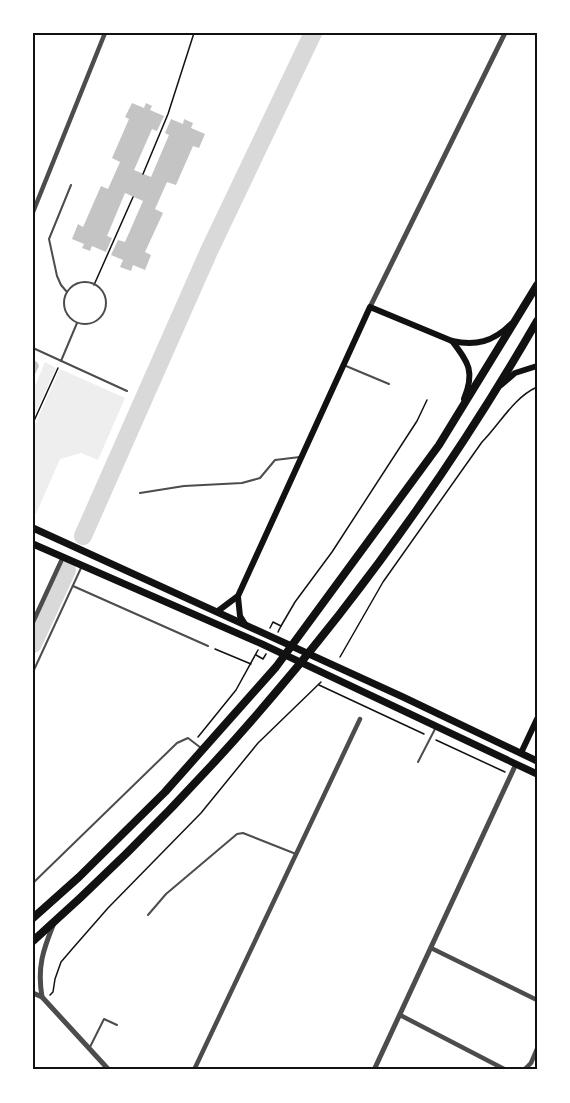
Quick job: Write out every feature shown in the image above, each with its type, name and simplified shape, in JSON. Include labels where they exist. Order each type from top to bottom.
[{"type":"highway","points":[[33,918],[85,872],[165,792],[267,679],[310,624],[454,423],[537,285]]},
{"type":"highway","points":[[33,941],[152,828],[287,682],[447,467],[500,385],[537,321]]},
{"type":"main road","points":[[245,624],[238,611],[238,596],[370,307],[452,341],[474,344],[487,341],[503,332],[519,315]]},
{"type":"main road","points":[[452,341],[465,357],[471,373],[469,388],[454,423]]},
{"type":"main road","points":[[500,385],[515,373],[537,366]]},
{"type":"main road","points":[[33,528],[376,684],[537,761]]},
{"type":"main road","points":[[33,544],[253,641],[537,774]]},
{"type":"main road","points":[[218,612],[238,596]]},
{"type":"main road","points":[[521,753],[537,719]]},
{"type":"street","points":[[33,212],[35,201],[105,33]]},
{"type":"street","points":[[370,307],[505,33]]},
{"type":"street","points":[[33,622],[63,557]]},
{"type":"street","points":[[194,1070],[360,719]]},
{"type":"street","points":[[374,1070],[516,764]]},
{"type":"street","points":[[43,999],[39,979],[40,964],[54,922]]},
{"type":"street","points":[[431,948],[537,1000]]},
{"type":"street","points":[[33,993],[43,999],[109,1070]]},
{"type":"street","points":[[400,1015],[506,1070]]},
{"type":"street","points":[[524,1070],[531,1063],[537,1049]]},
{"type":"lane","points":[[67,292],[57,276],[49,240],[71,185]]},
{"type":"lane","points":[[85,282],[94,285],[103,292],[104,312],[94,322],[87,324],[77,322],[65,311],[64,298],[67,292],[78,283],[85,282]]},
{"type":"lane","points":[[61,361],[77,322]]},
{"type":"lane","points":[[33,348],[127,391]]},
{"type":"lane","points":[[343,365],[389,384]]},
{"type":"lane","points":[[140,493],[184,486],[242,483],[260,478],[275,460],[303,457]]},
{"type":"lane","points":[[33,672],[82,566]]},
{"type":"lane","points":[[73,586],[208,646]]},
{"type":"lane","points":[[418,762],[436,726]]},
{"type":"lane","points":[[33,883],[177,743],[188,738],[204,750]]},
{"type":"lane","points":[[148,915],[166,894],[237,834],[243,833],[296,854]]},
{"type":"lane","points":[[89,1048],[104,1019],[117,1025]]},
{"type":"path","points":[[143,174],[168,114],[194,33]]},
{"type":"path","points":[[94,285],[133,197]]},
{"type":"path","points":[[33,423],[61,361]]},
{"type":"path","points":[[339,658],[383,582],[482,442],[515,403],[528,391],[537,387]]},
{"type":"path","points":[[281,626],[417,421],[427,400]]},
{"type":"path","points":[[270,628],[273,622]]},
{"type":"path","points":[[208,646],[251,664]]},
{"type":"path","points":[[194,741],[236,690],[259,650]]},
{"type":"path","points":[[43,999],[53,992],[61,962],[73,948],[108,908],[201,813],[258,744],[322,680]]},
{"type":"path","points":[[318,685],[511,775]]},
{"type":"shaded area","points":[[45,362],[56,368],[33,418],[33,383],[36,384]]},
{"type":"shaded area","points":[[60,369],[125,398],[98,460],[81,453],[60,459],[36,514],[33,512],[33,429]]},
{"type":"building","points":[[132,103],[144,108],[146,103],[152,106],[150,110],[164,116],[157,131],[152,129],[134,170],[151,177],[169,135],[165,133],[171,119],[183,124],[184,119],[193,123],[191,128],[205,134],[199,148],[193,146],[176,185],[167,182],[155,209],[163,213],[145,252],[151,255],[145,270],[133,265],[131,271],[120,267],[123,260],[111,255],[118,240],[125,242],[143,201],[125,193],[107,236],[112,238],[106,252],[92,246],[90,251],[82,248],[84,244],[72,239],[78,224],[83,227],[101,186],[108,189],[120,162],[112,158],[129,119],[125,117]]},
{"type":"building","points":[[33,360],[39,366],[35,374]]},
{"type":"waterway","points":[[83,536],[209,251],[313,33]]},
{"type":"waterway","points":[[33,644],[67,570]]}]
